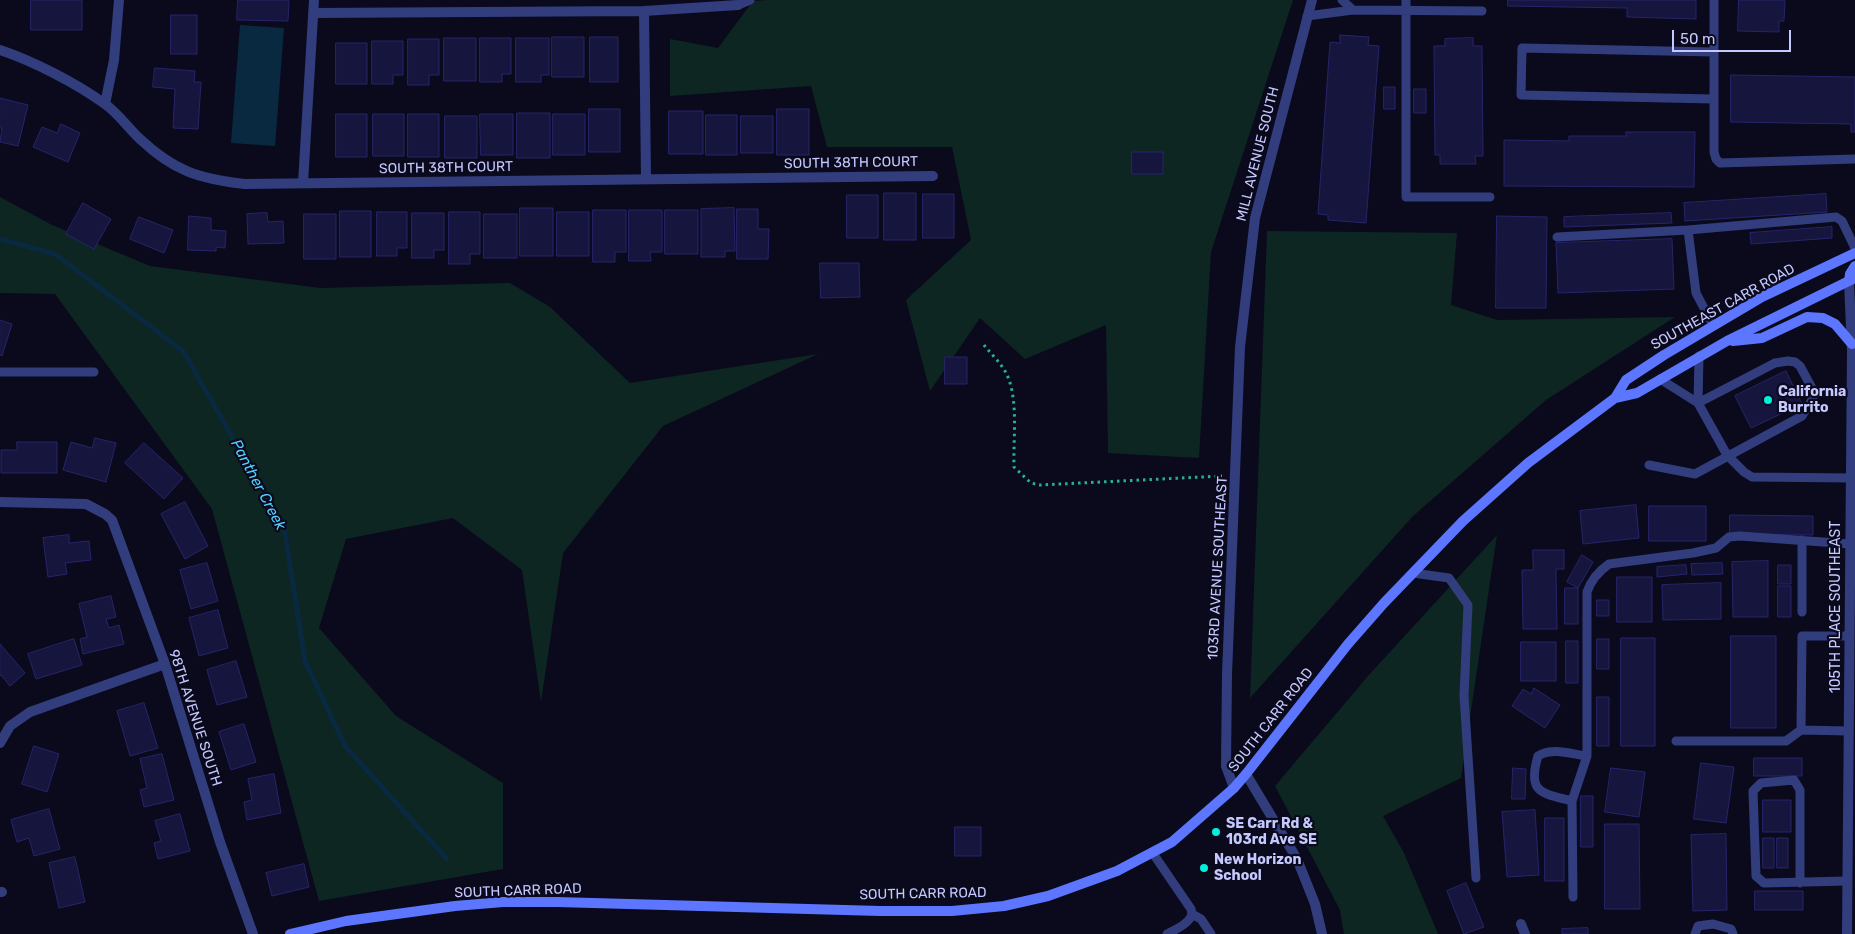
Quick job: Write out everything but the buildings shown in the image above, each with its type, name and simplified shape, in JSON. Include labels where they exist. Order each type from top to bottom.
[{"type":"main road","name":"SOUTHEAST CARR ROAD","points":[[1463,521],[1528,463],[1615,398],[1626,380],[1713,325],[1762,297],[1855,252]]},
{"type":"main road","points":[[1852,280],[1850,274],[1855,266]]},
{"type":"main road","name":"SOUTHEAST CARR ROAD","points":[[1615,398],[1637,393],[1727,341],[1852,280]]},
{"type":"main road","points":[[1727,341],[1762,338],[1807,317],[1823,318],[1835,324],[1853,349]]},
{"type":"main road","name":"SOUTH CARR ROAD","points":[[290,934],[346,921],[455,906],[503,902],[952,910],[1004,906],[1048,896],[1117,871],[1172,842],[1234,788],[1348,644],[1463,521]]},
{"type":"street","points":[[106,104],[114,60],[119,0]]},
{"type":"street","points":[[303,183],[314,0]]},
{"type":"street","name":"MILL AVENUE SOUTH","points":[[1240,347],[1255,218],[1312,0]]},
{"type":"street","points":[[314,13],[644,11],[738,5]]},
{"type":"street","points":[[644,11],[646,179]]},
{"type":"street","name":"SOUTH 38TH COURT","points":[[0,50],[51,72],[106,104],[141,140],[169,163],[192,174],[218,181],[245,184],[933,176]]},
{"type":"street","name":"105TH PLACE SOUTHEAST","points":[[1847,934],[1853,349],[1852,280]]},
{"type":"street","name":"103RD AVENUE SOUTHEAST","points":[[1234,788],[1226,766],[1227,674],[1240,347]]},
{"type":"street","name":"98TH AVENUE SOUTH","points":[[0,502],[86,504],[112,520],[164,664],[220,842],[252,934]]},
{"type":"street","points":[[0,743],[10,726],[30,712],[164,664]]},
{"type":"street","points":[[1246,774],[1297,859],[1315,904],[1322,934]]},
{"type":"lane","points":[[738,5],[750,0]]},
{"type":"lane","points":[[1342,0],[1352,10]]},
{"type":"lane","points":[[1406,0],[1406,197],[1490,197]]},
{"type":"lane","points":[[1714,0],[1714,152],[1716,159],[1720,163],[1855,159]]},
{"type":"lane","points":[[1307,16],[1352,10],[1482,11]]},
{"type":"lane","points":[[1714,52],[1522,48],[1521,95],[1714,99]]},
{"type":"lane","points":[[1557,237],[1688,230],[1836,217],[1842,221],[1855,248]]},
{"type":"lane","points":[[1688,230],[1696,293],[1713,325]]},
{"type":"lane","points":[[1698,403],[1699,356]]},
{"type":"lane","points":[[1648,465],[1695,474],[1802,416],[1813,398],[1813,390],[1800,366],[1795,362],[1788,361],[1775,363],[1698,403]]},
{"type":"lane","points":[[0,372],[94,372]]},
{"type":"lane","points":[[1660,379],[1698,403],[1727,455],[1744,472],[1752,477],[1851,478]]},
{"type":"lane","points":[[1572,897],[1572,801],[1587,756],[1587,592],[1590,584],[1601,569],[1609,564],[1693,553],[1716,548],[1729,537],[1740,536],[1850,544]]},
{"type":"lane","points":[[1802,540],[1802,612]]},
{"type":"lane","points":[[1413,573],[1449,578],[1468,606],[1464,696],[1476,878]]},
{"type":"lane","points":[[1801,730],[1802,636],[1849,636]]},
{"type":"lane","points":[[1676,741],[1786,741],[1801,730],[1848,731]]},
{"type":"lane","points":[[1572,801],[1543,793],[1534,783],[1534,770],[1538,756],[1544,752],[1554,752],[1587,756]]},
{"type":"lane","points":[[1800,883],[1800,790],[1794,780],[1761,783],[1753,791],[1756,876],[1764,883],[1800,883],[1847,881]]},
{"type":"lane","points":[[1152,852],[1191,909],[1192,914],[1191,918],[1167,934]]},
{"type":"lane","points":[[1192,914],[1201,919],[1211,934]]},
{"type":"lane","points":[[1695,934],[1698,926],[1714,924],[1731,929],[1733,934]]},
{"type":"path","points":[[984,345],[1006,373],[1012,391],[1014,410],[1014,467],[1031,483],[1040,485],[1236,476]]},
{"type":"green space","points":[[1293,0],[1211,252],[1199,458],[1108,453],[1106,325],[1025,359],[980,318],[930,391],[906,300],[971,240],[952,147],[827,147],[811,86],[670,96],[670,39],[718,48],[753,1]]},
{"type":"green space","points":[[0,197],[52,225],[150,266],[320,288],[510,283],[550,307],[630,383],[818,354],[663,426],[563,553],[541,702],[522,570],[453,518],[346,539],[319,628],[396,716],[503,783],[503,869],[319,901],[212,509],[55,294],[0,293]]},
{"type":"green space","points":[[1267,231],[1457,233],[1451,305],[1497,320],[1675,317],[1546,400],[1413,516],[1250,698]]},
{"type":"green space","points":[[1497,535],[1461,778],[1383,816],[1404,853],[1438,934],[1344,934],[1340,910],[1275,786],[1368,676]]},
{"type":"water","points":[[240,25],[284,28],[275,146],[231,143]]},
{"type":"waterway","name":"Panther Creek","points":[[0,239],[55,254],[183,351],[284,527],[305,661],[345,746],[447,859]]},
{"type":"place","name":"California Burrito","points":[[1768,400]]},
{"type":"place","name":"SE Carr Rd & 103rd Ave SE","points":[[1216,832]]},
{"type":"place","name":"New Horizon School","points":[[1204,868]]}]
